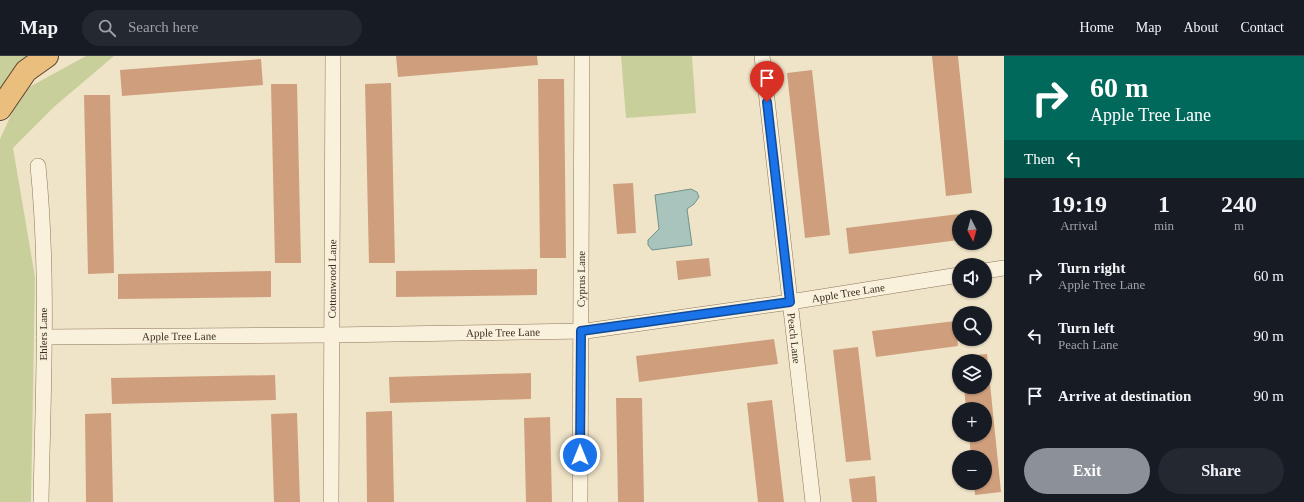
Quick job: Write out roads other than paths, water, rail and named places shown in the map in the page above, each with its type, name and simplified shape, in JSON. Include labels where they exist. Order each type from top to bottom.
[{"type":"highway","points":[[0,109],[26,71],[47,56]]},
{"type":"street","name":"Cottonwood Lane","points":[[332,502],[331,335],[333,56]]},
{"type":"street","name":"Cyprus Lane","points":[[580,502],[582,56]]},
{"type":"street","name":"Peach Lane","points":[[762,56],[813,502]]},
{"type":"street","name":"Ehlers Lane","points":[[38,166],[41,202],[44,338],[40,502]]},
{"type":"street","points":[[992,270],[1004,268]]},
{"type":"street","name":"Apple Tree Lane","points":[[44,338],[581,331],[790,302],[952,276]]},
{"type":"water","points":[[691,189],[697,192],[699,197],[694,204],[687,209],[692,245],[652,250],[648,245],[648,240],[659,229],[655,195]]}]
